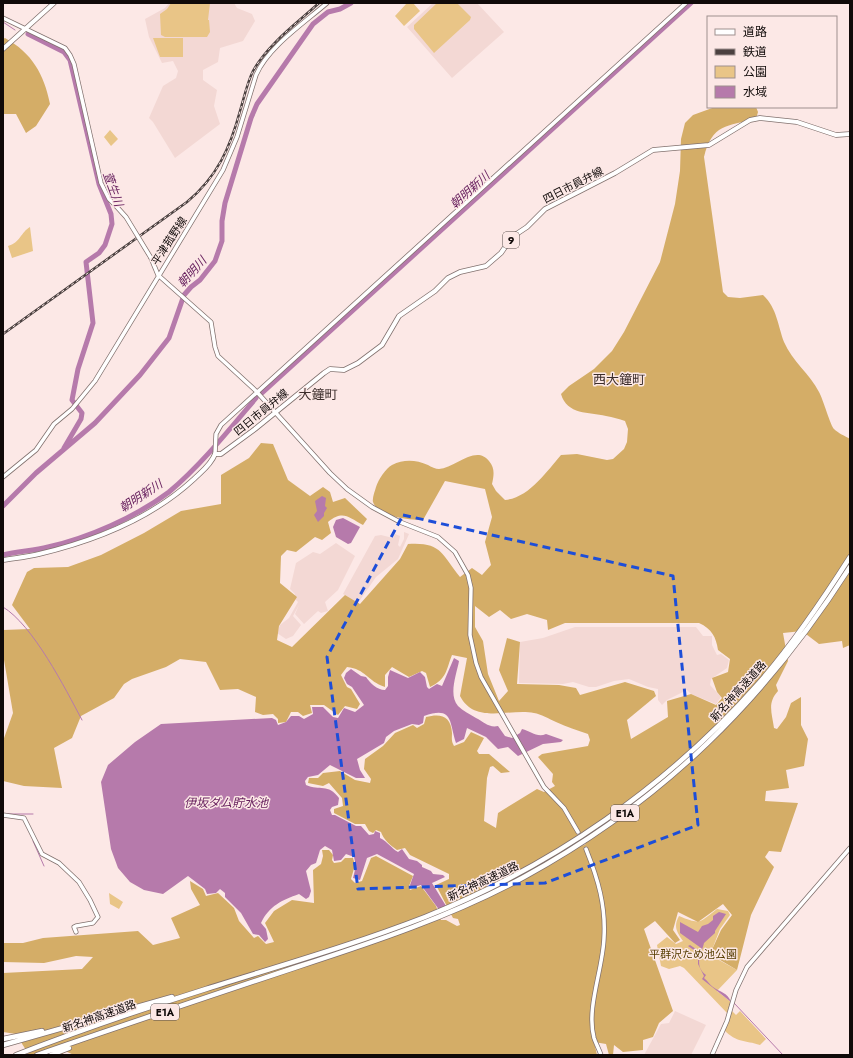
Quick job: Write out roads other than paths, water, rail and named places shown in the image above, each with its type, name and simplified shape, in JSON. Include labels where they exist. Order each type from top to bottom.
[{"type":"highway","name":"新名神高速道路","points":[[808,625],[850,557]]},
{"type":"highway","name":"新名神高速道路","points":[[37,1055],[344,952],[426,919],[530,874],[619,818],[683,766],[730,721],[808,625],[850,567]]},
{"type":"highway","name":"新名神高速道路","points":[[16,1055],[201,990],[426,919]]},
{"type":"highway","points":[[3,1045],[201,990]]},
{"type":"highway","points":[[3,1039],[88,1021]]},
{"type":"highway","points":[[51,1055],[90,1038]]},
{"type":"main road","points":[[3,49],[54,3]]},
{"type":"main road","name":"四日市員弁線","points":[[3,560],[51,551],[122,527],[142,517],[179,493],[211,462],[215,452],[221,454],[328,370],[344,370],[377,349],[384,343],[399,316],[435,291],[452,275],[486,266],[501,253],[512,237],[527,227],[545,209],[615,173],[653,150],[709,145],[750,120],[760,118],[798,122],[836,136],[850,134]]},
{"type":"street","name":"平津菰野線","points":[[3,478],[36,450],[57,422],[79,402],[107,362],[193,221],[227,162],[237,137],[260,66],[286,38],[327,3]]},
{"type":"street","points":[[215,452],[218,429],[256,391],[686,3]]},
{"type":"street","points":[[3,18],[64,48],[72,57],[101,183],[109,199],[126,217],[151,258],[159,276],[211,322],[218,356],[256,391],[330,473],[357,497],[385,514],[438,537],[456,552],[468,575],[471,588],[470,635],[476,662],[484,683],[544,787],[570,817],[578,832]]},
{"type":"street","points":[[3,815],[24,818],[42,854],[59,863],[83,887],[98,917],[93,923],[74,927],[76,932]]},
{"type":"street","points":[[712,1055],[727,1022],[736,990],[749,964],[850,848]]},
{"type":"street","points":[[586,850],[597,876],[604,916],[604,939],[593,1008],[594,1038],[601,1055]]},
{"type":"water","points":[[322,496],[326,498],[325,506],[327,508],[324,516],[318,522],[314,515],[317,511],[315,501]]},
{"type":"water","points":[[343,518],[360,527],[351,543],[348,544],[336,537],[333,527],[336,520]]},
{"type":"water","name":"伊坂ダム貯水池","points":[[454,658],[459,661],[453,690],[455,701],[458,706],[487,724],[498,726],[505,736],[512,738],[520,733],[522,729],[537,735],[546,734],[563,740],[561,742],[543,744],[518,756],[508,747],[498,749],[486,737],[467,728],[464,739],[456,743],[450,722],[445,714],[433,713],[424,716],[423,723],[419,725],[412,724],[394,731],[386,737],[384,743],[357,759],[360,770],[365,778],[356,778],[330,765],[318,775],[308,777],[305,781],[306,785],[311,787],[331,790],[339,798],[338,805],[332,807],[330,810],[332,815],[335,815],[356,826],[361,826],[369,835],[374,834],[375,831],[380,833],[380,838],[398,852],[402,849],[409,859],[417,861],[422,865],[422,867],[431,871],[433,874],[443,875],[445,877],[432,883],[446,906],[445,916],[421,885],[411,888],[410,885],[414,874],[377,854],[367,858],[360,880],[353,878],[356,866],[354,857],[346,854],[341,860],[334,861],[332,850],[325,846],[320,850],[316,863],[311,865],[306,871],[311,891],[309,897],[306,899],[299,894],[287,899],[277,904],[264,917],[261,923],[266,929],[268,939],[265,942],[259,935],[253,934],[241,913],[225,897],[225,893],[220,889],[216,893],[207,894],[205,889],[188,876],[163,894],[144,890],[130,882],[118,868],[111,849],[101,782],[108,765],[135,742],[161,724],[272,718],[276,720],[278,725],[286,722],[291,716],[299,716],[304,719],[313,714],[312,707],[323,707],[333,717],[338,718],[344,708],[355,712],[364,705],[344,678],[346,673],[351,669],[361,676],[366,677],[372,684],[382,690],[385,690],[388,686],[390,670],[408,678],[420,672],[425,677],[427,687],[429,689],[437,684],[442,686]]},
{"type":"water","points":[[719,912],[726,914],[715,933],[704,943],[699,963],[702,971],[706,975],[704,978],[713,987],[726,995],[731,1002],[702,979],[704,976],[698,964],[698,953],[688,946],[690,945],[699,951],[701,948],[680,933],[680,922],[698,932],[702,926],[713,920],[713,916]]},
{"type":"waterway","name":"朝明川","points":[[3,506],[36,473],[95,423],[140,375],[169,338],[184,295],[200,280],[215,261],[222,241],[222,221],[225,203],[251,118],[257,104],[313,24],[328,12],[340,9],[351,3]]},
{"type":"waterway","name":"朝明新川","points":[[262,393],[691,3]]},
{"type":"waterway","points":[[3,22],[15,30]]},
{"type":"waterway","name":"萱生川","points":[[28,34],[64,52],[70,60],[99,184],[111,214],[112,224],[105,245],[99,253],[86,262],[93,323],[78,369],[72,400],[82,413],[81,419],[64,448]]},
{"type":"waterway","name":"朝明新川","points":[[3,555],[42,548],[79,538],[111,526],[142,510],[181,482],[214,447],[256,398]]},
{"type":"waterway","points":[[3,607],[26,628],[37,642],[82,720]]},
{"type":"waterway","points":[[6,814],[33,814]]},
{"type":"waterway","points":[[33,841],[44,866]]},
{"type":"waterway","points":[[734,1003],[783,1055]]},
{"type":"tunnel","points":[[578,832],[586,849]]},
{"type":"railway","points":[[3,334],[187,202],[207,182],[227,149],[236,125],[249,80],[259,61],[283,34],[319,3]]},
{"type":"district","name":"西大鐘町","points":[[619,379]]},
{"type":"district","name":"大鐘町","points":[[318,394]]},
{"type":"park label","name":"平群沢ため池公園","points":[[693,954]]}]
